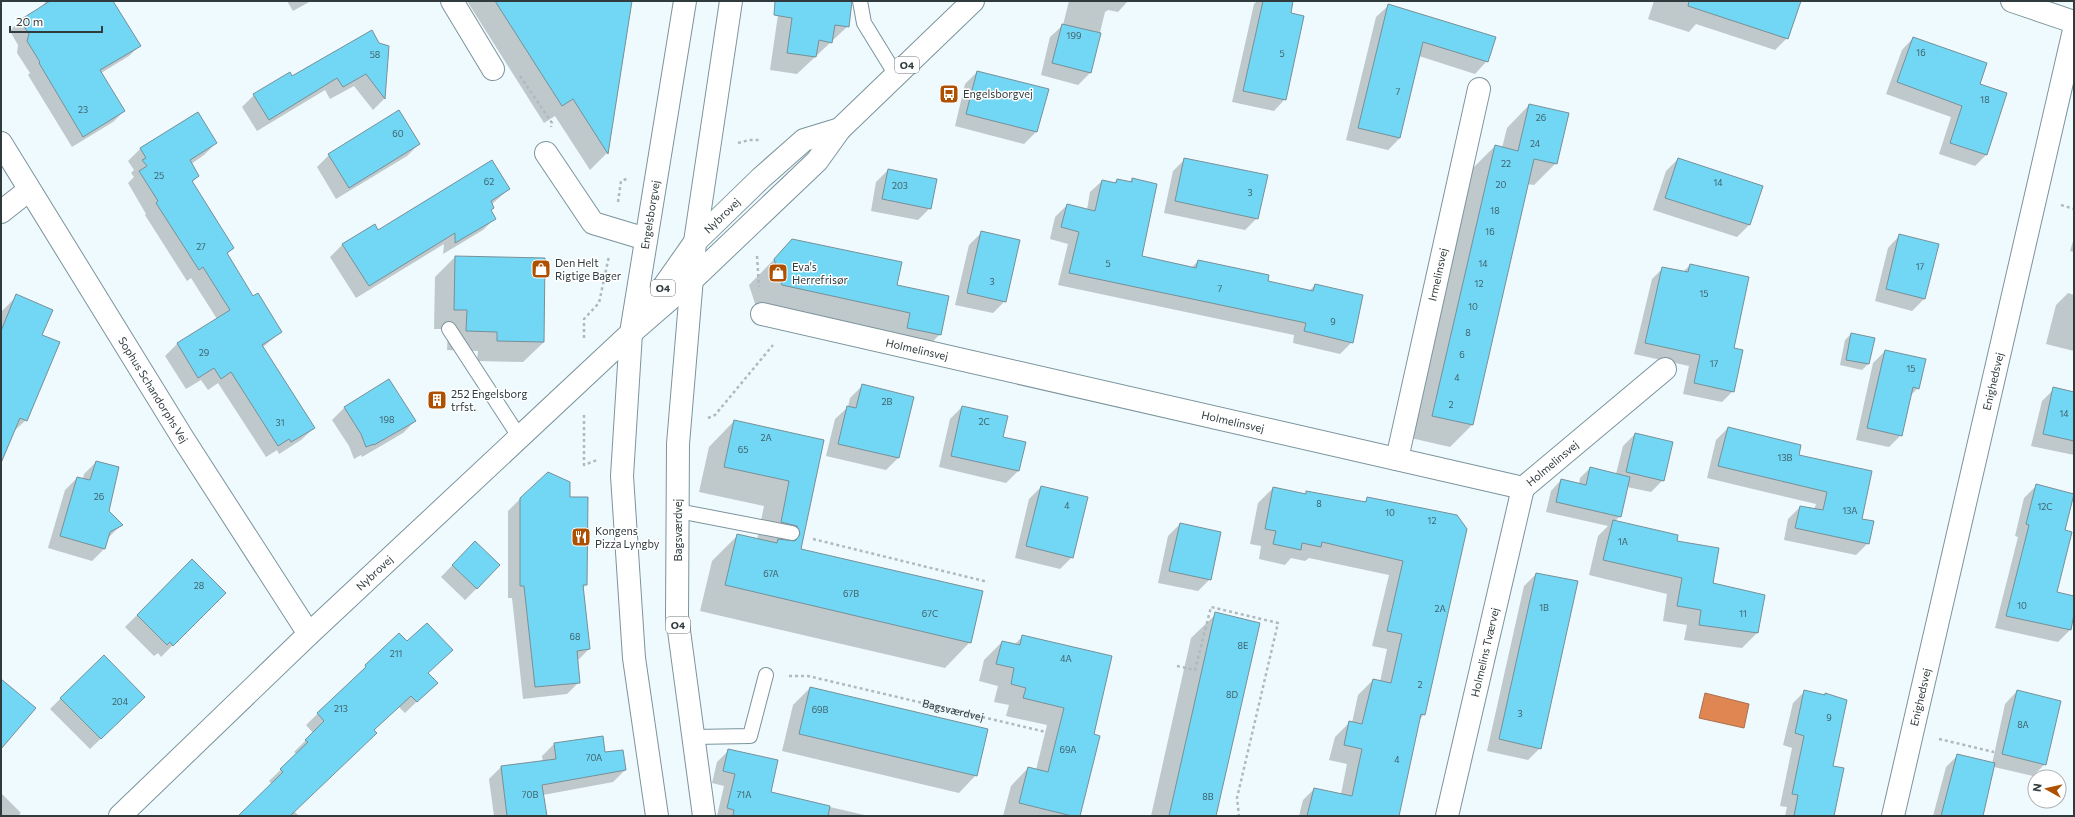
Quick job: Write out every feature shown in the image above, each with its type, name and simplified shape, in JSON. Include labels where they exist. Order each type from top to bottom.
[{"type":"street","points":[[452,1],[493,69]]},
{"type":"street","name":"Engelsborgvej","points":[[631,333],[685,1]]},
{"type":"street","points":[[695,242],[731,1]]},
{"type":"street","name":"Nybrovej","points":[[120,816],[309,634],[631,333],[691,281],[817,161],[840,129],[973,1]]},
{"type":"street","points":[[2012,1],[2074,22]]},
{"type":"street","name":"Enighedsvej","points":[[1893,816],[2074,30]]},
{"type":"street","name":"Irmelinsvej","points":[[1397,460],[1479,90]]},
{"type":"street","name":"Nybrovej","points":[[631,333],[695,242],[761,178],[804,140],[840,129]]},
{"type":"street","name":"Sophus Schandorphs Vej","points":[[1,143],[184,440],[309,634]]},
{"type":"street","points":[[546,153],[593,222],[646,239]]},
{"type":"street","points":[[1,212],[29,190]]},
{"type":"street","name":"Bagsværdvej","points":[[695,242],[678,444],[677,616],[704,816]]},
{"type":"street","name":"Holmelinsvej","points":[[762,314],[1523,488],[1665,369]]},
{"type":"street","points":[[631,333],[622,476],[634,658],[657,816]]},
{"type":"street","name":"Holmelins Tværvej","points":[[1447,816],[1523,488]]},
{"type":"lane","points":[[860,1],[864,23],[896,75]]},
{"type":"lane","points":[[449,329],[520,438]]},
{"type":"lane","points":[[678,511],[792,533]]},
{"type":"lane","points":[[694,737],[750,736],[766,676]]},
{"type":"path","points":[[493,69],[520,76],[552,123],[546,153]]},
{"type":"path","points":[[584,465],[584,319],[599,303],[614,229],[621,181]]},
{"type":"path","points":[[792,533],[988,582]]},
{"type":"path","points":[[1177,666],[1196,670],[1210,607],[1278,622],[1237,798],[1239,816]]},
{"type":"path","name":"Bagsværdvej","points":[[766,676],[808,676],[1046,732]]},
{"type":"path","name":"Enighedsvej","points":[[1912,732],[1994,752]]},
{"type":"shaded area","points":[[1705,693],[1749,704],[1744,728],[1699,718]]},
{"type":"building","points":[[50,1],[113,1],[141,46],[100,70],[125,111],[83,137],[27,41],[29,34],[20,20]]},
{"type":"building","points":[[495,1],[632,1],[608,154],[573,99],[562,106]]},
{"type":"building","points":[[775,1],[852,1],[849,27],[835,25],[832,43],[819,40],[816,57],[787,53],[792,18],[774,15]]},
{"type":"building","points":[[1263,1],[1293,1],[1291,13],[1304,16],[1286,100],[1243,91]]},
{"type":"building","points":[[1689,1],[1801,1],[1788,39],[1688,6]]},
{"type":"building","points":[[1388,4],[1496,37],[1488,62],[1423,42],[1400,138],[1358,128]]},
{"type":"building","points":[[1062,24],[1101,33],[1091,73],[1052,63]]},
{"type":"building","points":[[372,30],[379,43],[389,46],[385,99],[366,74],[343,87],[337,78],[269,120],[253,94],[290,72],[292,76]]},
{"type":"building","points":[[1913,37],[1987,63],[1980,84],[2007,93],[1987,155],[1950,143],[1962,106],[1897,82]]},
{"type":"building","points":[[977,71],[1049,89],[1037,132],[966,114]]},
{"type":"building","points":[[1529,104],[1569,113],[1557,164],[1534,159],[1473,425],[1432,416],[1495,145],[1518,151]]},
{"type":"building","points":[[399,110],[420,144],[349,188],[328,154]]},
{"type":"building","points":[[198,112],[217,143],[190,160],[199,176],[192,181],[234,248],[227,253],[253,296],[258,293],[282,332],[262,345],[315,428],[291,442],[289,439],[278,446],[231,372],[221,379],[214,368],[198,378],[177,343],[230,310],[203,267],[199,270],[156,203],[158,201],[139,171],[147,166],[142,160],[146,158],[140,148]]},
{"type":"building","points":[[1184,158],[1268,175],[1258,219],[1175,201]]},
{"type":"building","points":[[1678,158],[1763,186],[1750,225],[1665,198]]},
{"type":"building","points":[[492,160],[510,189],[491,201],[494,208],[491,210],[496,219],[455,243],[455,233],[369,286],[342,244],[375,224],[378,230]]},
{"type":"building","points":[[888,169],[937,179],[931,209],[882,199]]},
{"type":"building","points":[[1132,178],[1157,184],[1142,256],[1196,268],[1198,260],[1269,275],[1268,281],[1313,291],[1315,284],[1363,295],[1353,343],[1304,331],[1306,323],[1069,273],[1079,232],[1061,227],[1067,204],[1095,211],[1102,180],[1116,183],[1117,179],[1132,182]]},
{"type":"building","points":[[981,231],[1020,240],[1006,302],[967,293]]},
{"type":"building","points":[[1899,234],[1939,244],[1925,299],[1886,289]]},
{"type":"building","points":[[792,239],[902,262],[897,285],[949,296],[941,335],[907,328],[910,313],[782,285],[774,259]]},
{"type":"building","points":[[455,256],[545,258],[544,342],[497,341],[497,332],[466,331],[467,310],[454,310]]},
{"type":"building","points":[[1690,264],[1749,277],[1734,348],[1743,350],[1734,392],[1694,383],[1700,355],[1645,343],[1662,267],[1688,272]]},
{"type":"building","points":[[16,294],[53,310],[42,335],[60,342],[27,421],[20,418],[1,463],[1,331]]},
{"type":"building","points":[[1851,333],[1875,338],[1869,364],[1846,360]]},
{"type":"building","points":[[1885,350],[1926,359],[1919,389],[1913,387],[1902,436],[1867,428]]},
{"type":"building","points":[[389,379],[416,421],[374,445],[366,447],[361,434],[344,407]]},
{"type":"building","points":[[862,384],[914,397],[899,458],[838,444],[847,406],[856,408]]},
{"type":"building","points":[[2053,387],[2074,392],[2074,441],[2043,434]]},
{"type":"building","points":[[962,406],[1008,416],[1003,437],[1026,442],[1019,471],[951,456]]},
{"type":"building","points":[[734,420],[824,440],[801,549],[983,591],[971,643],[725,585],[737,534],[777,543],[778,539],[795,541],[800,534],[797,526],[781,522],[789,481],[724,467]]},
{"type":"building","points":[[1728,427],[1801,445],[1799,455],[1872,471],[1862,519],[1874,521],[1869,544],[1795,528],[1800,506],[1823,510],[1827,492],[1718,466]]},
{"type":"building","points":[[1635,433],[1673,442],[1664,481],[1626,472]]},
{"type":"building","points":[[96,461],[119,467],[109,511],[123,525],[110,532],[105,549],[60,536],[77,477],[90,480]]},
{"type":"building","points":[[1590,467],[1630,477],[1621,517],[1556,502],[1561,479],[1586,485]]},
{"type":"building","points":[[548,472],[570,482],[570,497],[588,497],[587,585],[583,585],[590,649],[577,651],[580,683],[535,687],[524,586],[520,586],[520,498]]},
{"type":"building","points":[[2036,484],[2074,494],[2065,530],[2072,532],[2057,592],[2074,596],[2074,614],[2071,630],[2006,616],[2029,525],[2026,524]]},
{"type":"building","points":[[1041,486],[1088,497],[1073,558],[1026,546]]},
{"type":"building","points":[[1273,487],[1306,494],[1306,491],[1366,502],[1367,497],[1457,515],[1467,529],[1425,715],[1421,714],[1399,816],[1307,816],[1314,788],[1352,796],[1362,749],[1344,745],[1349,721],[1362,724],[1373,679],[1391,683],[1402,634],[1387,631],[1403,561],[1322,542],[1321,547],[1302,543],[1301,550],[1273,544],[1276,531],[1265,529]]},
{"type":"building","points":[[1613,520],[1678,535],[1677,541],[1719,548],[1713,583],[1765,595],[1758,633],[1699,625],[1701,610],[1677,606],[1682,578],[1603,560]]},
{"type":"building","points":[[1180,523],[1221,532],[1211,580],[1169,571]]},
{"type":"building","points":[[475,541],[500,565],[477,589],[452,565]]},
{"type":"building","points":[[192,559],[226,593],[173,646],[170,642],[167,645],[137,615]]},
{"type":"building","points":[[1536,573],[1578,581],[1541,749],[1499,739]]},
{"type":"building","points":[[1215,612],[1260,623],[1216,816],[1169,816]]},
{"type":"building","points":[[427,623],[453,650],[428,673],[438,683],[417,702],[411,696],[374,730],[377,733],[290,816],[238,816],[283,772],[280,769],[308,742],[305,740],[324,721],[317,713],[366,667],[365,665],[399,633],[407,641]]},
{"type":"building","points":[[1022,635],[1112,656],[1094,734],[1100,736],[1080,816],[1072,816],[1019,803],[1028,767],[1048,772],[1064,708],[1023,698],[1026,688],[1011,684],[1014,668],[996,664],[1002,641],[1020,645]]},
{"type":"building","points":[[104,655],[145,697],[101,739],[60,698]]},
{"type":"building","points":[[1,679],[36,708],[1,749]]},
{"type":"building","points":[[810,687],[988,729],[977,776],[799,734]]},
{"type":"building","points":[[1804,690],[1825,695],[1825,693],[1847,700],[1833,766],[1844,768],[1834,816],[1794,816],[1798,795],[1792,794],[1804,736],[1795,733]]},
{"type":"building","points":[[2017,690],[2061,701],[2046,765],[2002,754]]},
{"type":"building","points":[[603,736],[605,752],[623,750],[626,770],[542,785],[547,816],[507,816],[501,766],[556,759],[554,743]]},
{"type":"building","points":[[728,749],[778,760],[771,792],[830,806],[828,816],[733,816],[734,810],[727,808],[735,774],[723,771]]},
{"type":"building","points":[[1957,754],[1995,763],[1983,816],[1941,816]]},
{"type":"place","name":"Engelsborgvej","points":[[949,94]]},
{"type":"place","name":"Den Helt Rigtige Bager","points":[[541,269]]},
{"type":"place","name":"Eva's Herrefrisør","points":[[778,273]]},
{"type":"place","name":"252 Engelsborg trfst.","points":[[437,400]]},
{"type":"place","name":"Kongens Pizza Lyngby","points":[[581,537]]}]
